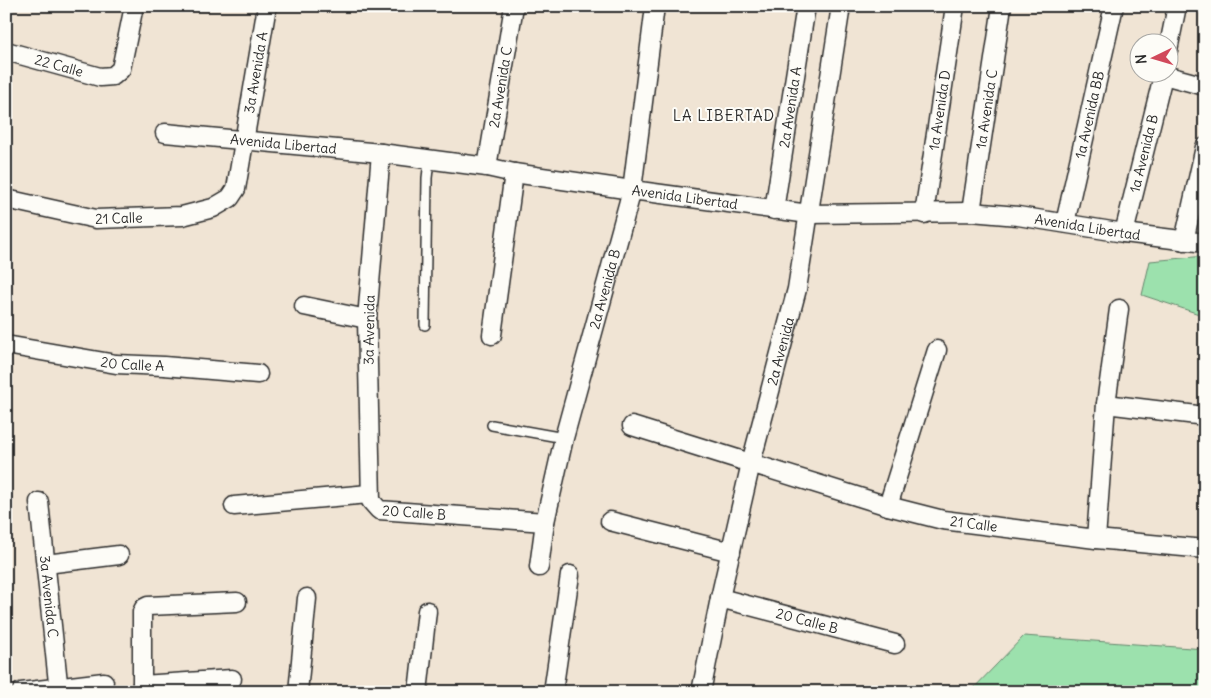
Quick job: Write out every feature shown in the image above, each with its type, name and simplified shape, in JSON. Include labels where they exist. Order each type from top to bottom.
[{"type":"street","name":"22 Calle","points":[[6,51],[100,77],[113,76],[121,70],[134,6]]},
{"type":"street","name":"3a Avenida A","points":[[230,198],[236,189],[267,6]]},
{"type":"street","name":"2a Avenida C","points":[[487,167],[514,6]]},
{"type":"street","name":"2a Avenida B","points":[[539,567],[545,522],[564,438],[632,190],[655,6]]},
{"type":"street","name":"2a Avenida A","points":[[774,210],[806,6]]},
{"type":"street","name":"2a Avenida","points":[[701,692],[730,552],[797,289],[841,6]]},
{"type":"street","name":"1a Avenida D","points":[[924,214],[955,6]]},
{"type":"street","name":"1a Avenida C","points":[[971,212],[1002,6]]},
{"type":"street","name":"1a Avenida BB","points":[[1065,222],[1114,6]]},
{"type":"street","points":[[1172,32],[1178,6]]},
{"type":"street","points":[[1178,78],[1205,86]]},
{"type":"street","name":"1a Avenida B","points":[[1124,233],[1162,82]]},
{"type":"street","name":"Avenida Libertad","points":[[165,133],[381,153],[809,214],[971,212],[1065,222],[1124,233],[1205,243]]},
{"type":"street","points":[[1184,241],[1205,147]]},
{"type":"street","name":"3a Avenida","points":[[372,500],[367,319],[381,153]]},
{"type":"street","points":[[492,335],[514,173]]},
{"type":"street","name":"21 Calle","points":[[6,199],[96,218],[182,216],[213,208],[230,198]]},
{"type":"street","points":[[304,306],[367,319]]},
{"type":"street","points":[[1096,539],[1106,404],[1119,309]]},
{"type":"street","name":"20 Calle A","points":[[6,344],[116,364],[258,374]]},
{"type":"street","points":[[888,506],[937,350]]},
{"type":"street","points":[[1106,404],[1205,416]]},
{"type":"street","name":"21 Calle","points":[[632,426],[888,506],[943,520],[1096,539],[1205,549]]},
{"type":"street","name":"20 Calle B","points":[[234,506],[372,500],[379,510],[545,522]]},
{"type":"street","name":"3a Avenida C","points":[[39,502],[59,690]]},
{"type":"street","points":[[610,520],[730,552]]},
{"type":"street","points":[[46,564],[119,555]]},
{"type":"street","points":[[553,692],[570,575]]},
{"type":"street","points":[[298,692],[307,598]]},
{"type":"street","name":"20 Calle B","points":[[720,598],[895,644]]},
{"type":"street","points":[[232,679],[142,688],[142,612],[148,606],[237,602]]},
{"type":"street","points":[[418,692],[427,611]]},
{"type":"street","points":[[20,692],[59,690],[104,682]]},
{"type":"lane","points":[[425,325],[427,178],[429,160]]},
{"type":"lane","points":[[492,425],[564,438]]},
{"type":"green space","points":[[1205,256],[1205,316],[1142,295],[1150,261]]},
{"type":"green space","points":[[1024,636],[1205,649],[1205,692],[970,692]]},
{"type":"district","name":"LA LIBERTAD","points":[[724,115]]}]
